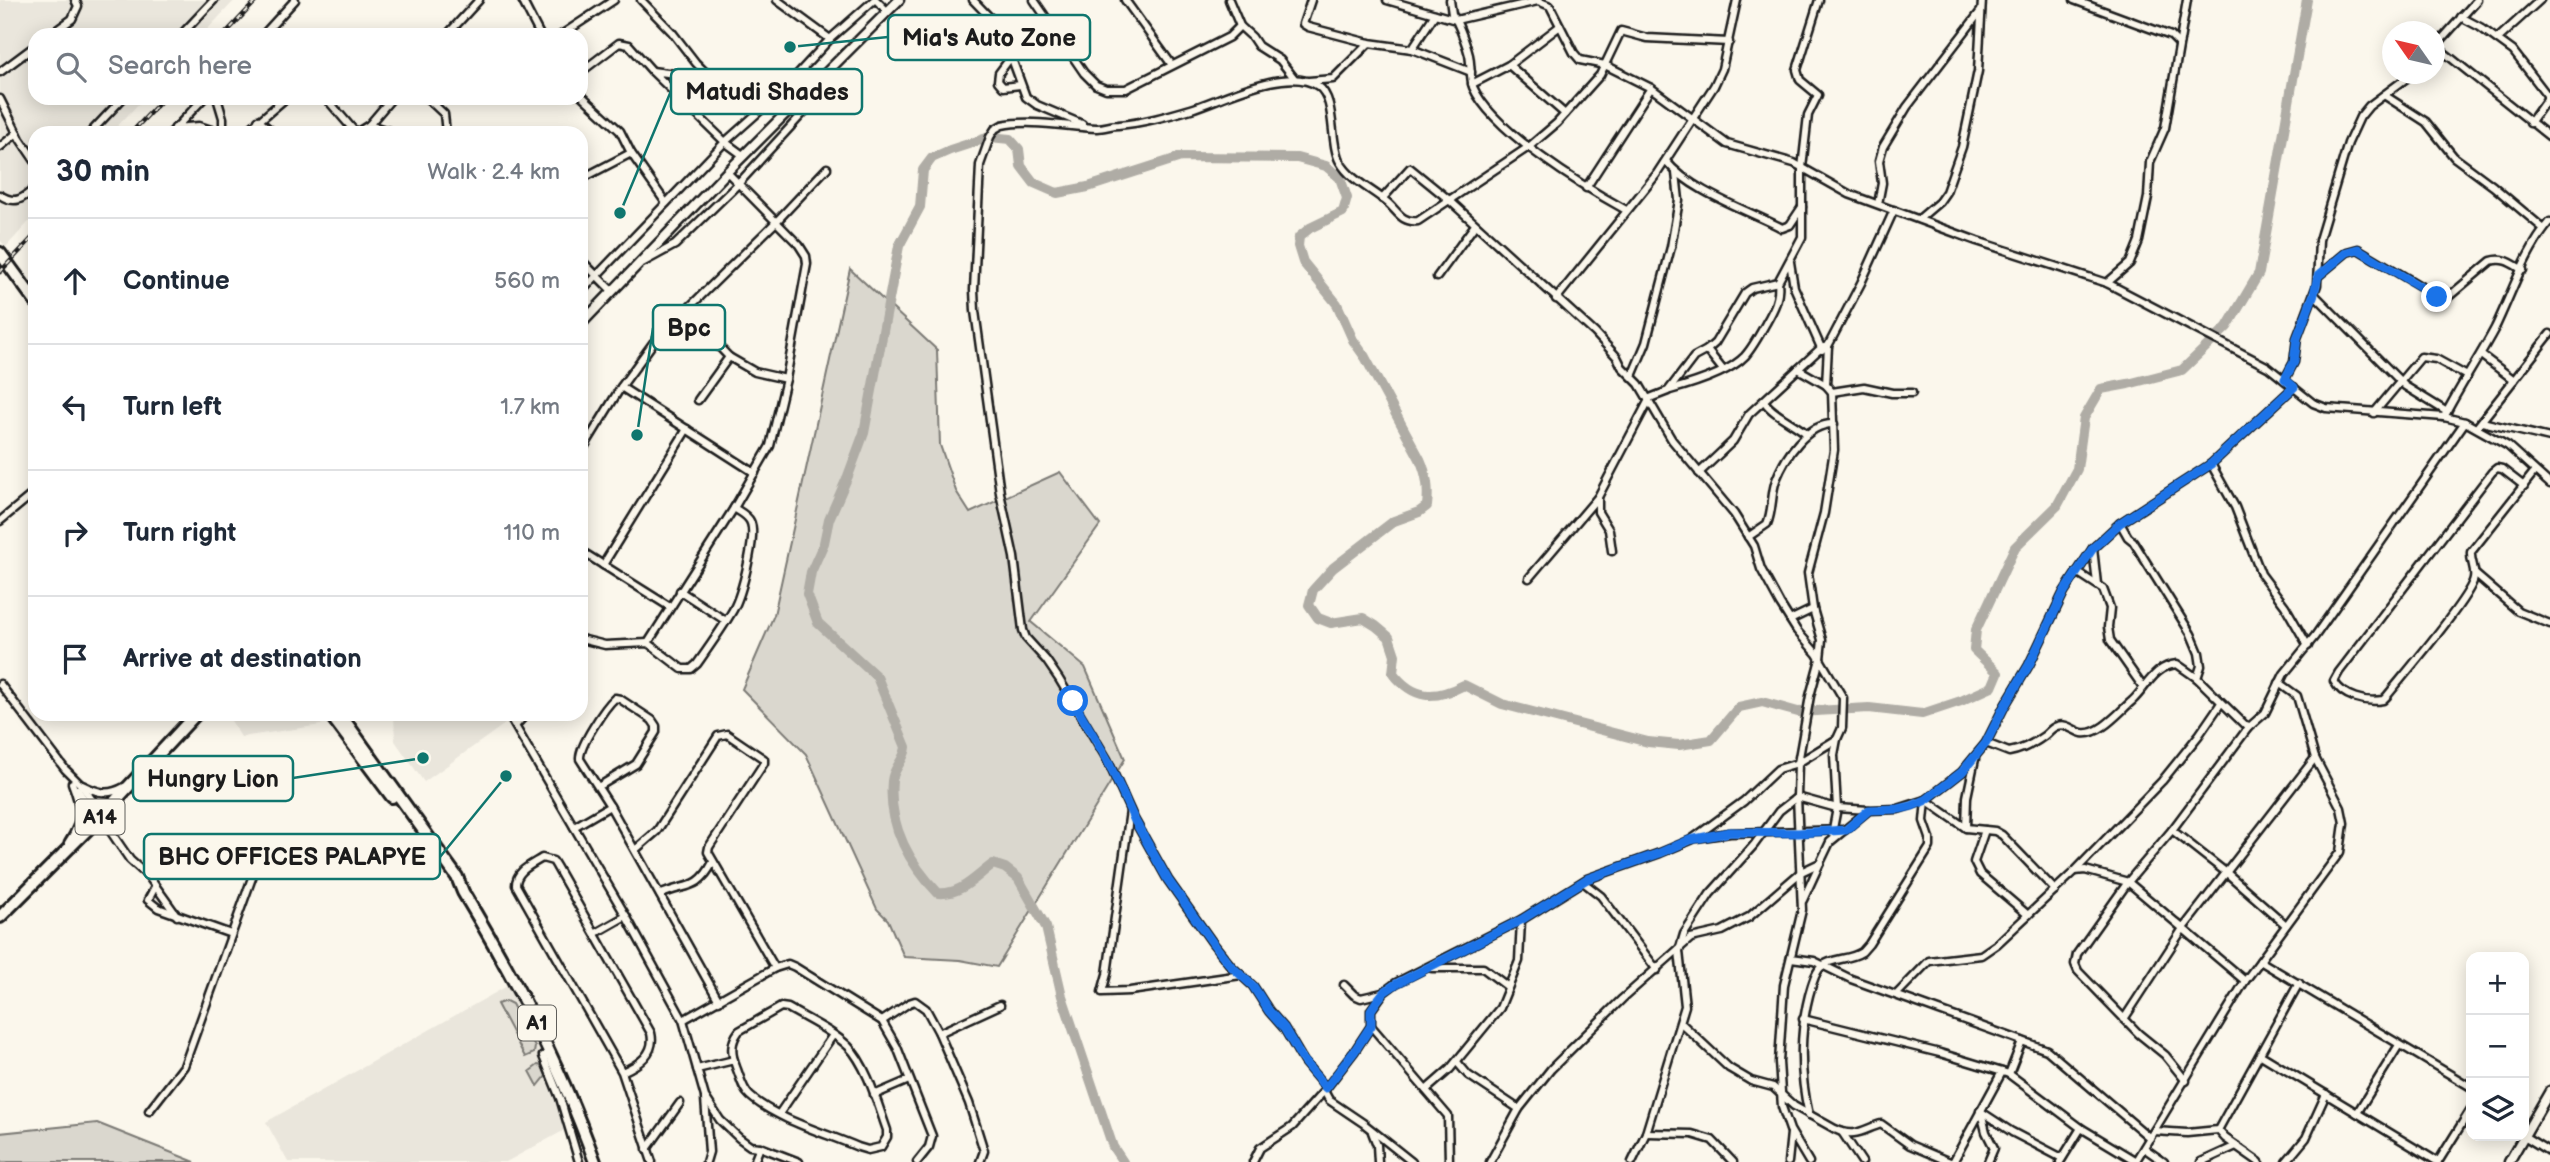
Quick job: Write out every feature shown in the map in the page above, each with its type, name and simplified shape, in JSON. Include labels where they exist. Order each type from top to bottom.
[{"type":"highway","points":[[0,253],[28,291]]},
{"type":"highway","name":"A14","points":[[0,917],[189,721]]},
{"type":"highway","name":"A1","points":[[335,721],[463,892],[551,1052],[595,1162]]},
{"type":"highway","name":"A1","points":[[346,721],[457,877],[463,892]]},
{"type":"street","points":[[58,28],[76,13],[78,6],[75,0]]},
{"type":"street","points":[[188,28],[214,0]]},
{"type":"street","points":[[269,28],[295,0]]},
{"type":"street","points":[[453,28],[479,0]]},
{"type":"street","points":[[522,0],[536,28]]},
{"type":"street","points":[[572,28],[614,0]]},
{"type":"street","points":[[640,0],[713,79]]},
{"type":"street","points":[[777,0],[830,39]]},
{"type":"street","points":[[588,284],[725,142],[780,93],[830,39],[875,0],[887,11]]},
{"type":"street","points":[[588,317],[727,172],[899,0]]},
{"type":"street","points":[[974,0],[1001,29],[1020,85],[1029,100],[1087,127]]},
{"type":"street","points":[[1034,0],[1084,73],[1096,85],[1106,89],[1126,89],[1229,37],[1240,26]]},
{"type":"street","points":[[1125,0],[1171,65]]},
{"type":"street","points":[[1229,0],[1240,26],[1258,46],[1280,60],[1294,78]]},
{"type":"street","points":[[1311,0],[1303,24],[1369,43],[1412,50],[1471,72]]},
{"type":"street","points":[[1387,0],[1457,20],[1546,1],[1580,60],[1605,65],[1651,88],[1727,144],[1802,168],[1849,194],[1977,241],[2107,283],[2231,347],[2285,379],[2313,403],[2326,408],[2374,413],[2446,415]]},
{"type":"street","points":[[1450,0],[1452,15],[1457,20],[1468,53],[1472,84],[1482,103],[1495,118],[1586,188],[1626,210]]},
{"type":"street","points":[[1556,299],[1666,161],[1718,77],[1729,42],[1737,0]]},
{"type":"street","points":[[1529,578],[1598,497],[1650,398],[1724,370],[1745,356],[1776,303],[1778,282],[1802,237],[1802,168],[1808,115],[1818,95],[1800,80],[1797,70],[1819,0]]},
{"type":"street","points":[[1919,219],[1939,202],[1946,192],[1962,147],[1978,71],[1982,0]]},
{"type":"street","points":[[2074,0],[2171,36],[2179,44]]},
{"type":"street","points":[[2107,283],[2130,263],[2136,252],[2148,197],[2150,163],[2165,128],[2187,0]]},
{"type":"street","points":[[2445,35],[2477,0]]},
{"type":"street","points":[[2497,39],[2540,0]]},
{"type":"street","points":[[1878,204],[1882,183],[1879,161],[1883,147],[1907,107],[1980,12]]},
{"type":"street","points":[[1412,50],[1436,14]]},
{"type":"street","points":[[2461,16],[2518,56],[2547,95],[2530,123]]},
{"type":"street","points":[[1472,84],[1509,65],[1560,26]]},
{"type":"street","points":[[1307,81],[1323,91],[1341,164],[1402,219],[1411,222],[1424,218],[1448,199],[1530,146],[1591,86],[1605,65],[1621,31],[1647,38],[1729,42]]},
{"type":"street","points":[[588,67],[619,43],[629,45],[725,142],[744,156]]},
{"type":"street","points":[[1369,43],[1333,79],[1307,81],[1294,78],[1270,82],[1191,109],[1133,125],[1100,128],[1007,124],[998,126],[992,133],[980,165],[974,300],[998,480],[1014,557],[1026,639],[1046,660],[1073,701],[1107,759],[1149,849],[1212,942],[1253,986],[1325,1089],[1329,1100],[1412,1162]]},
{"type":"street","points":[[0,72],[28,52]]},
{"type":"street","points":[[2445,55],[2550,137]]},
{"type":"street","points":[[1011,57],[999,73],[998,81],[1003,87],[1020,85]]},
{"type":"street","points":[[1509,65],[1565,114]]},
{"type":"street","points":[[652,71],[713,79],[758,79],[774,86],[794,105]]},
{"type":"street","points":[[2285,379],[2294,362],[2297,338],[2314,294],[2318,276],[2319,240],[2348,143],[2360,117],[2369,106],[2399,84]]},
{"type":"street","points":[[1586,188],[1651,88]]},
{"type":"street","points":[[637,265],[676,246],[739,183],[805,111],[805,94]]},
{"type":"street","points":[[2384,95],[2426,122],[2454,157],[2544,229]]},
{"type":"street","points":[[0,99],[28,150]]},
{"type":"street","points":[[588,102],[620,131],[631,153],[666,203]]},
{"type":"street","points":[[97,126],[116,105]]},
{"type":"street","points":[[178,126],[197,105]]},
{"type":"street","points":[[219,105],[223,118],[222,126]]},
{"type":"street","points":[[252,126],[277,105]]},
{"type":"street","points":[[332,105],[350,126]]},
{"type":"street","points":[[372,126],[369,125],[387,105]]},
{"type":"street","points":[[434,105],[444,114],[445,126]]},
{"type":"street","points":[[258,120],[265,126]]},
{"type":"street","points":[[0,146],[17,133]]},
{"type":"street","points":[[588,175],[631,153]]},
{"type":"street","points":[[1666,161],[1676,173],[1694,185],[1782,228],[1790,225],[1803,206]]},
{"type":"street","points":[[588,441],[621,387],[653,343],[827,168]]},
{"type":"street","points":[[1382,199],[1410,168],[1448,199],[1595,333],[1650,398],[1664,428],[1734,514],[1758,555],[1761,569],[1790,621],[1820,659],[1843,698],[1842,728],[1834,755],[1837,808],[1830,842],[1803,901],[1784,985],[1779,1093],[1790,1130],[1809,1162]]},
{"type":"street","points":[[648,643],[734,508],[769,446],[786,379],[807,264],[803,251],[727,172]]},
{"type":"street","points":[[1632,376],[1651,327],[1673,236],[1679,200],[1676,173]]},
{"type":"street","points":[[0,195],[16,201],[28,194]]},
{"type":"street","points":[[1699,473],[1733,441],[1744,421],[1764,401],[1825,347],[1861,283],[1894,210]]},
{"type":"street","points":[[2446,415],[2481,355],[2544,229],[2550,222]]},
{"type":"street","points":[[1437,277],[1475,225]]},
{"type":"street","points":[[2318,276],[2347,252],[2358,249],[2442,299],[2447,298],[2491,261],[2507,261],[2523,270]]},
{"type":"street","points":[[1790,260],[1794,287],[1825,347],[1828,359],[1826,385]]},
{"type":"street","points":[[588,267],[612,291]]},
{"type":"street","points":[[1668,391],[1694,357],[1715,343],[1745,293],[1778,282]]},
{"type":"street","points":[[2314,294],[2400,381],[2446,415],[2465,422],[2550,438]]},
{"type":"street","points":[[684,310],[729,357],[755,372],[786,379]]},
{"type":"street","points":[[2479,425],[2550,334]]},
{"type":"street","points":[[1707,350],[1724,370]]},
{"type":"street","points":[[2481,355],[2514,380]]},
{"type":"street","points":[[2374,413],[2421,357],[2429,356],[2467,376]]},
{"type":"street","points":[[698,400],[729,357]]},
{"type":"street","points":[[1798,369],[1826,385],[1832,393],[1834,424],[1832,471],[1808,573],[1813,609],[1822,640],[1798,763],[1798,833],[1803,901]]},
{"type":"street","points":[[621,387],[755,472]]},
{"type":"street","points":[[1832,393],[1864,387],[1892,393],[1912,393]]},
{"type":"street","points":[[1797,797],[1837,808],[1899,809],[1926,800],[1962,772],[1986,743],[2029,665],[2064,592],[2093,548],[2120,523],[2211,464],[2294,387]]},
{"type":"street","points":[[1764,401],[1807,434]]},
{"type":"street","points":[[2186,1081],[2165,1055],[2094,989],[2075,964],[2077,954],[2128,882],[2172,830],[2248,728],[2265,713],[2272,703],[2279,683],[2308,646],[2465,422]]},
{"type":"street","points":[[1748,537],[1768,524],[1777,479],[1807,434],[1819,426],[1834,424]]},
{"type":"street","points":[[2479,425],[2508,446],[2550,484]]},
{"type":"street","points":[[603,565],[687,429]]},
{"type":"street","points":[[2211,464],[2235,507],[2262,575],[2285,606],[2308,646]]},
{"type":"street","points":[[2524,486],[2502,469],[2497,468],[2492,472],[2339,672],[2334,681],[2336,685],[2363,701],[2383,700],[2458,607],[2474,582],[2470,552],[2524,486],[2535,471]]},
{"type":"street","points":[[1598,497],[1598,512],[1609,530],[1612,551]]},
{"type":"street","points":[[0,521],[28,498]]},
{"type":"street","points":[[588,641],[605,645],[648,643],[682,668],[691,668],[697,664],[726,621],[740,593],[752,542],[752,526],[750,521],[734,508]]},
{"type":"street","points":[[2120,523],[2191,634],[2201,666],[2197,678]]},
{"type":"street","points":[[2093,548],[2098,584]]},
{"type":"street","points":[[588,555],[670,607]]},
{"type":"street","points":[[2077,572],[2103,590],[2110,608],[2110,640],[2143,687]]},
{"type":"street","points":[[2475,574],[2518,611],[2550,624]]},
{"type":"street","points":[[680,592],[726,621]]},
{"type":"street","points":[[1790,621],[1813,609]]},
{"type":"street","points":[[1986,743],[2009,752],[2030,745],[2054,726],[2089,733],[2115,716],[2138,695],[2149,679],[2170,664],[2177,664],[2197,678],[2248,728]]},
{"type":"street","points":[[1803,1020],[1940,1052],[2006,1073],[2081,1128],[2136,1161],[2245,981],[2340,852],[2344,823],[2341,808],[2315,758],[2297,696],[2279,683]]},
{"type":"street","points":[[0,684],[28,721]]},
{"type":"street","points":[[598,787],[636,764],[656,732],[652,720],[620,699],[615,698],[607,707],[579,755],[719,1001]]},
{"type":"street","points":[[1897,994],[1926,962],[1981,955],[1997,944],[2074,872],[2169,772],[2221,703]]},
{"type":"street","points":[[28,721],[130,860],[149,877],[177,916]]},
{"type":"street","points":[[513,721],[683,1020],[705,1097],[709,1152],[706,1162]]},
{"type":"street","points":[[516,725],[520,721]]},
{"type":"street","points":[[635,850],[657,831],[722,733],[757,752],[764,759],[764,763],[708,852],[775,968]]},
{"type":"street","points":[[1690,840],[1744,800],[1778,769],[1798,763],[1837,739]]},
{"type":"street","points":[[1966,828],[1967,797],[1975,758]]},
{"type":"street","points":[[2124,1019],[2184,927],[2228,874],[2315,758]]},
{"type":"street","points":[[76,783],[102,793],[110,793],[132,782]]},
{"type":"street","points":[[59,856],[80,824],[76,783]]},
{"type":"street","points":[[1632,1162],[1646,1133],[1681,1023],[1685,1002],[1679,951],[1684,934],[1710,894],[1746,854],[1779,811],[1797,797]]},
{"type":"street","points":[[1926,800],[1966,828],[1995,831],[2001,835],[2055,890]]},
{"type":"street","points":[[1810,1115],[1804,1081],[1803,1020],[1816,973],[1822,965],[1862,952],[1919,866],[1930,847],[1924,821],[1926,800]]},
{"type":"street","points":[[574,827],[610,806]]},
{"type":"street","points":[[1130,810],[1107,974],[1102,992],[1130,991],[1241,975]]},
{"type":"street","points":[[1830,842],[1869,810]]},
{"type":"street","points":[[1361,998],[1384,992],[1521,920],[1583,882],[1690,840],[1730,832],[1798,833],[1846,830]]},
{"type":"street","points":[[1985,830],[1974,862],[1976,867],[1980,874],[2028,915]]},
{"type":"street","points":[[2172,830],[2286,925]]},
{"type":"street","points":[[149,1111],[184,1066],[253,875],[258,853]]},
{"type":"street","points":[[622,1072],[646,1057],[653,1041],[651,1033],[596,933],[552,861],[542,858],[516,876],[518,891],[622,1072],[652,1162]]},
{"type":"street","points":[[660,895],[686,889],[699,881],[713,862]]},
{"type":"street","points":[[1490,1162],[1519,1109],[1551,1069],[1584,1035],[1691,938],[1723,931],[1749,917],[1801,872],[1820,863]]},
{"type":"street","points":[[2074,872],[2085,870],[2128,882],[2245,981]]},
{"type":"street","points":[[1583,882],[1601,896],[1657,970]]},
{"type":"street","points":[[155,887],[149,903],[177,916],[231,934]]},
{"type":"street","points":[[596,933],[626,916]]},
{"type":"street","points":[[1426,1090],[1457,1062],[1500,1009],[1519,961],[1521,920]]},
{"type":"street","points":[[1791,958],[1807,959],[1862,983],[2053,1054],[2152,1134],[2218,1130],[2259,1162]]},
{"type":"street","points":[[2260,961],[2466,1084]]},
{"type":"street","points":[[683,1020],[775,968],[788,964],[796,967],[883,1021],[897,1047],[932,1136],[929,1147],[917,1162]]},
{"type":"street","points":[[1429,968],[1483,968],[1508,987]]},
{"type":"street","points":[[2218,1130],[2299,983]]},
{"type":"street","points":[[1344,985],[1371,1010]]},
{"type":"street","points":[[1253,1162],[1260,1148],[1292,1127],[1354,1052],[1371,1026],[1371,1010],[1384,992]]},
{"type":"street","points":[[883,1021],[915,1001],[926,1009],[969,1103],[984,1151],[980,1162]]},
{"type":"street","points":[[939,1033],[1000,1005]]},
{"type":"street","points":[[781,1007],[788,1008],[848,1046],[874,1095],[887,1130],[885,1142],[874,1149],[858,1147],[779,1114],[750,1096],[734,1060],[732,1045],[739,1031],[781,1007]]},
{"type":"street","points":[[1681,1023],[1729,1068],[1751,1081],[1770,1086],[1810,1115],[1842,1132],[1861,1162]]},
{"type":"street","points":[[1371,1026],[1448,1116],[1449,1162]]},
{"type":"street","points":[[779,1114],[833,1035]]},
{"type":"street","points":[[1842,1132],[1867,1131],[1881,1124],[1910,1145],[1951,1162],[1980,1111],[2006,1073],[2022,1041]]},
{"type":"street","points":[[2357,1113],[2399,1045]]},
{"type":"street","points":[[551,1052],[543,1056],[579,1162]]},
{"type":"street","points":[[2261,1055],[2438,1162],[2466,1117]]},
{"type":"street","points":[[697,1069],[734,1060]]},
{"type":"street","points":[[1457,1062],[1468,1075],[1519,1109]]},
{"type":"street","points":[[874,1095],[909,1080]]},
{"type":"street","points":[[2529,1118],[2550,1091]]},
{"type":"street","points":[[2286,1162],[2306,1138],[2326,1094]]},
{"type":"street","points":[[705,1097],[728,1128],[750,1146],[760,1147],[799,1162]]},
{"type":"street","points":[[647,1149],[680,1103]]},
{"type":"street","points":[[1980,1111],[2061,1160],[2081,1128]]},
{"type":"street","points":[[1980,1111],[1994,1148],[1988,1162]]},
{"type":"street","points":[[1788,1162],[1790,1130]]},
{"type":"street","points":[[1372,1131],[1377,1145],[1378,1162]]},
{"type":"street","points":[[1646,1133],[1692,1134],[1712,1140],[1733,1162]]},
{"type":"street","points":[[2529,1139],[2550,1152]]},
{"type":"street","points":[[2509,1162],[2521,1141]]},
{"type":"street","points":[[2206,1161],[2236,1146]]},
{"type":"street","points":[[754,1162],[760,1147]]},
{"type":"street","points":[[2144,1148],[2164,1162]]},
{"type":"shaded area","points":[[0,0],[235,0],[209,28],[28,28],[28,105],[137,105],[118,126],[28,126],[28,223],[6,247],[0,240]]},
{"type":"shaded area","points":[[850,269],[937,350],[940,445],[956,491],[970,513],[1060,472],[1100,525],[1031,622],[1085,667],[1125,759],[997,967],[960,960],[904,957],[888,920],[877,909],[806,754],[742,689],[774,615]]},
{"type":"shaded area","points":[[231,721],[323,721],[321,725],[241,737]]},
{"type":"shaded area","points":[[394,721],[509,721],[424,782],[395,741]]},
{"type":"shaded area","points":[[509,985],[544,1053],[574,1125],[506,1162],[288,1162],[266,1122]]},
{"type":"shaded area","points":[[506,1001],[512,1004],[535,1047],[534,1053],[525,1057],[497,1004]]},
{"type":"shaded area","points":[[538,1065],[542,1066],[546,1076],[538,1086],[530,1071]]},
{"type":"shaded area","points":[[97,1123],[195,1162],[0,1162],[0,1133]]},
{"type":"waterway","points":[[1123,1162],[1113,1147],[1062,996],[1046,927],[1018,878],[1005,868],[993,864],[961,888],[946,893],[938,893],[918,869],[902,842],[893,813],[892,781],[906,747],[877,677],[818,623],[807,594],[811,572],[824,543],[829,519],[864,433],[899,246],[920,207],[923,170],[932,158],[990,137],[1010,139],[1019,149],[1021,166],[1034,183],[1057,193],[1088,187],[1181,157],[1297,158],[1326,166],[1340,178],[1347,198],[1343,212],[1310,228],[1299,237],[1298,246],[1303,262],[1337,304],[1353,340],[1365,357],[1420,459],[1427,482],[1428,499],[1427,506],[1419,512],[1394,521],[1333,568],[1313,590],[1309,605],[1318,618],[1331,623],[1363,618],[1376,626],[1389,637],[1395,655],[1393,673],[1417,693],[1434,695],[1464,685],[1502,704],[1648,742],[1679,745],[1711,740],[1739,707],[1762,702],[1798,712],[1869,708],[1922,714],[1992,687],[1998,673],[1974,650],[1976,630],[2015,547],[2057,506],[2077,469],[2084,418],[2101,389],[2182,370],[2227,327],[2259,273],[2307,0]]},
{"type":"railway","points":[[231,28],[257,0]]},
{"type":"railway","points":[[138,126],[157,105]]},
{"type":"railway","points":[[0,272],[28,242]]},
{"type":"place","name":"Mia's Auto Zone","points":[[790,47]]},
{"type":"place","name":"Matudi Shades","points":[[620,213]]},
{"type":"place","name":"Bpc","points":[[637,435]]},
{"type":"place","name":"Hungry Lion","points":[[423,758]]},
{"type":"place","name":"BHC OFFICES PALAPYE","points":[[506,776]]},
{"type":"route","points":[[1073,701],[1107,759],[1149,849],[1168,880],[1231,966],[1253,986],[1262,1002],[1284,1028],[1304,1062],[1326,1088],[1371,1026],[1371,1010],[1384,992],[1521,920],[1587,879],[1702,837],[1730,832],[1798,833],[1846,830],[1869,810],[1899,809],[1926,800],[1962,772],[1986,743],[2029,665],[2064,592],[2093,548],[2120,523],[2211,464],[2294,387],[2285,379],[2294,362],[2295,344],[2318,276],[2347,252],[2358,249],[2437,297]]}]
